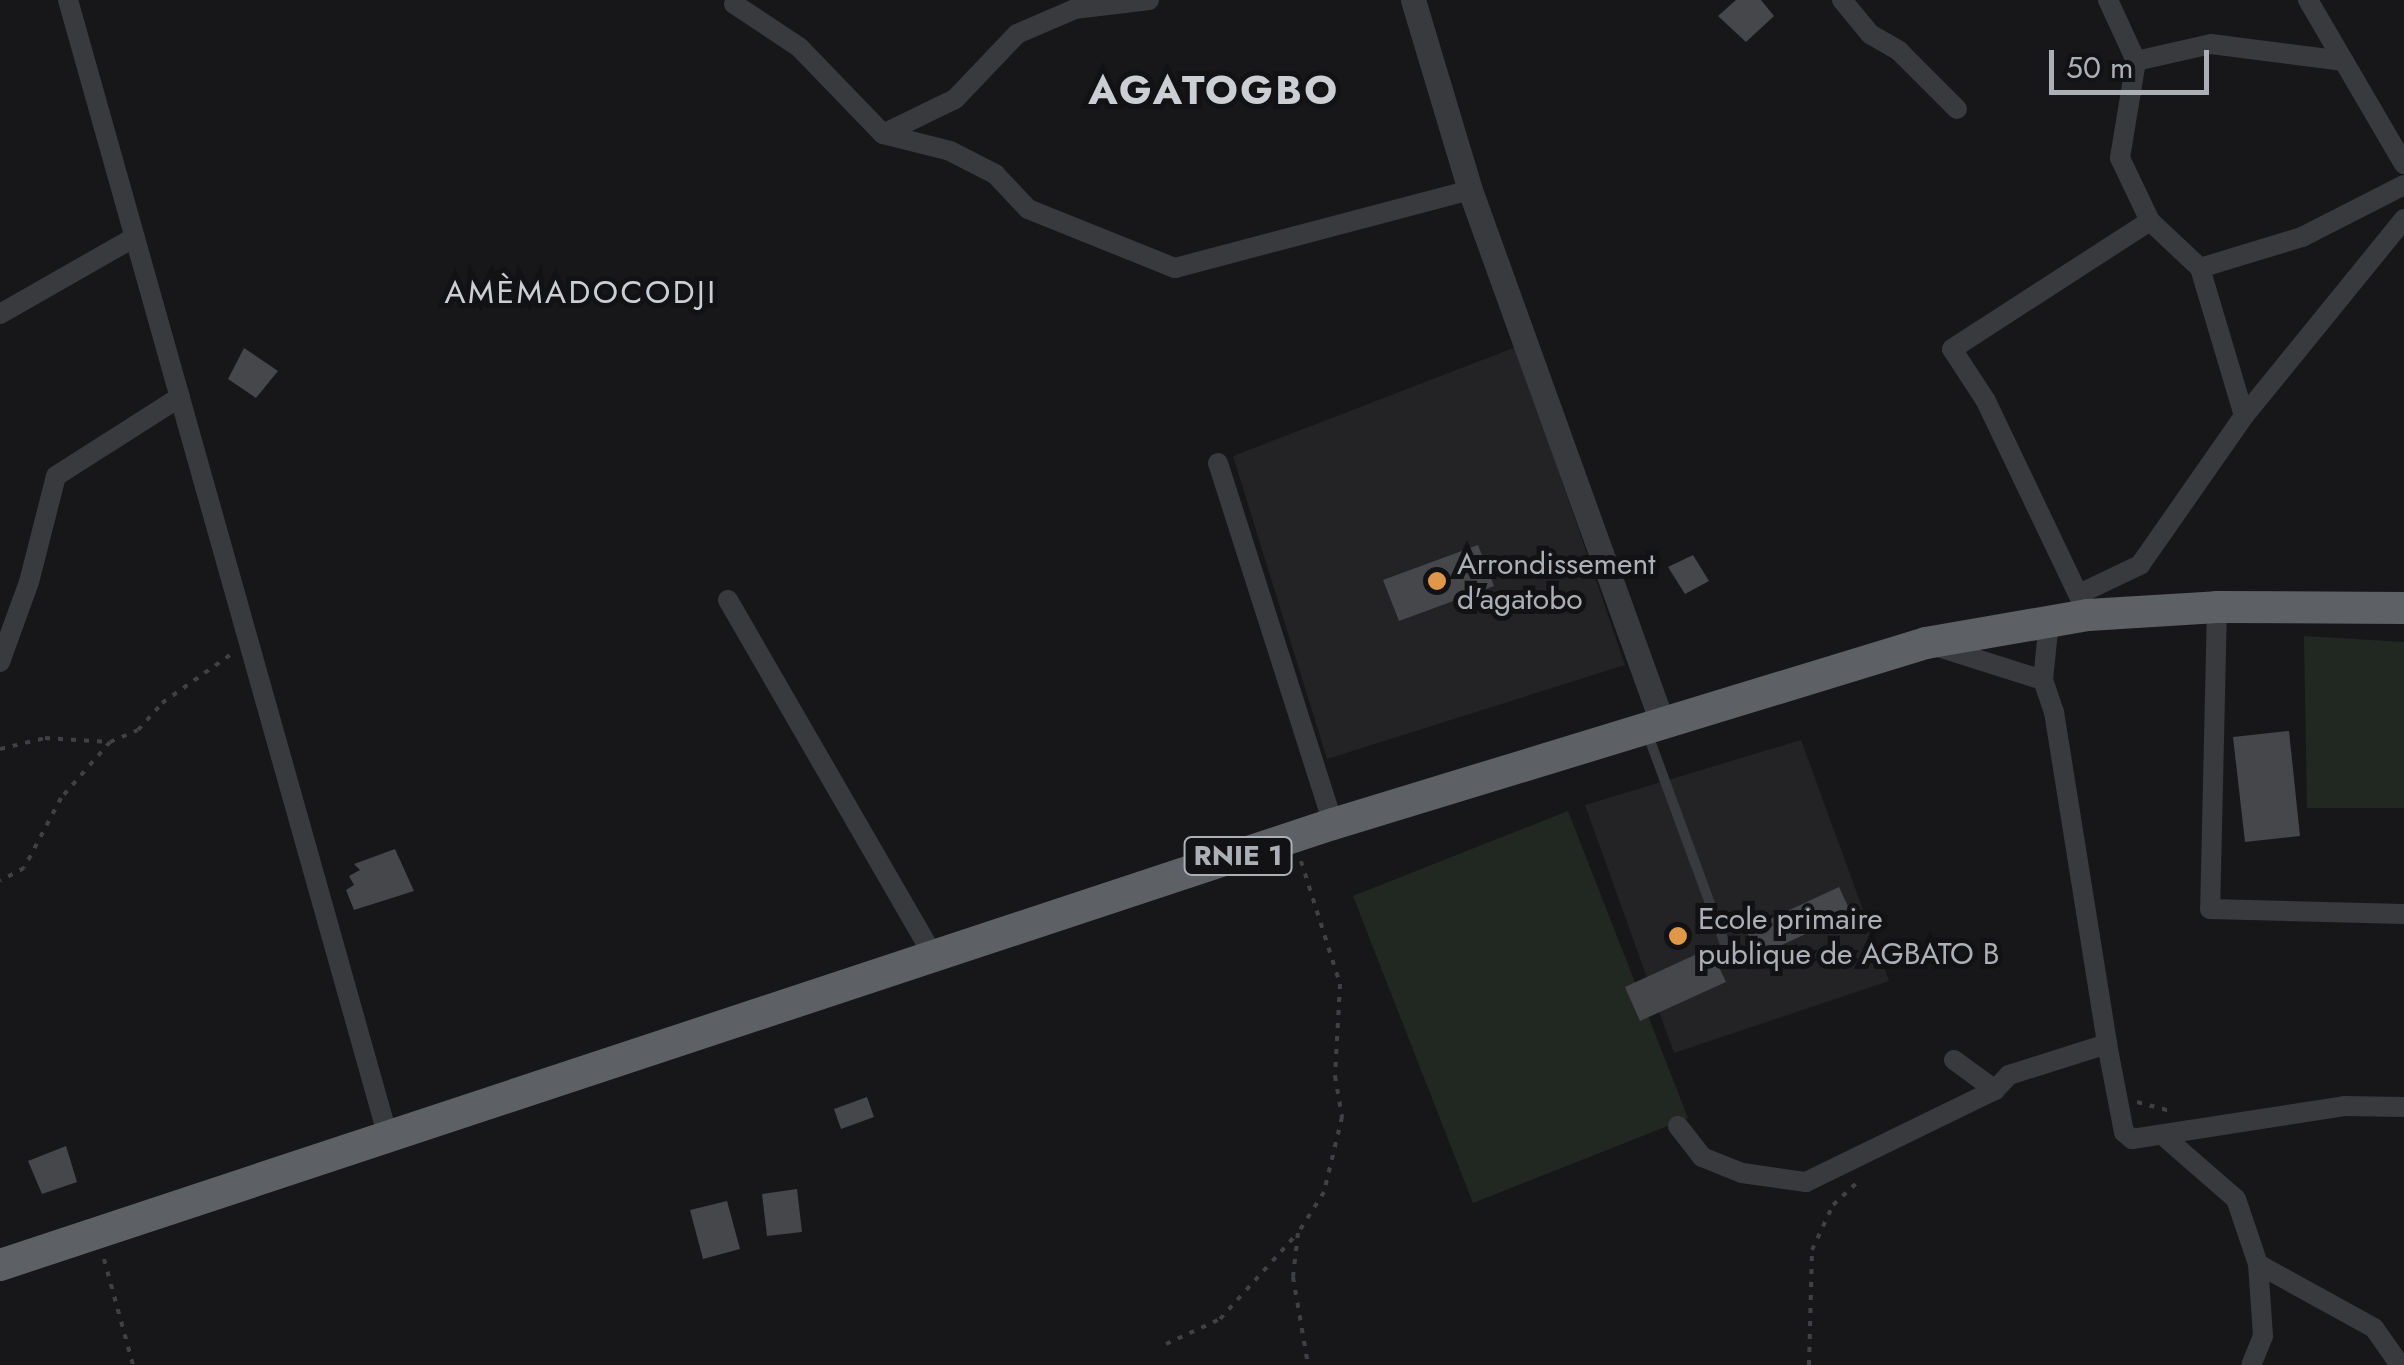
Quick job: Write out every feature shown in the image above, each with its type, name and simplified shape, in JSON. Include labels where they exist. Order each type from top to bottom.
[{"type":"highway","name":"RNIE 1","points":[[0,1265],[387,1133],[1333,824],[1926,643],[2049,620],[2084,605],[2404,608]]},
{"type":"street","points":[[68,0],[387,1133]]},
{"type":"street","points":[[883,134],[955,99],[1018,34],[1074,9],[1149,0]]},
{"type":"street","points":[[1413,0],[1470,190],[1654,725]]},
{"type":"street","points":[[1842,0],[1870,34],[1898,51],[1957,109]]},
{"type":"street","points":[[2108,0],[2136,61],[2118,148],[2150,221],[2200,268],[2244,416]]},
{"type":"street","points":[[2308,0],[2404,164]]},
{"type":"street","points":[[734,4],[799,47],[883,134],[950,151],[996,174],[1040,214],[1176,268],[1470,190]]},
{"type":"street","points":[[2136,61],[2211,44],[2344,61]]},
{"type":"street","points":[[2200,268],[2302,237],[2404,185]]},
{"type":"street","points":[[2150,221],[1952,349],[1986,401],[2084,605],[2140,565],[2244,416],[2404,218]]},
{"type":"street","points":[[0,314],[135,238]]},
{"type":"street","points":[[0,662],[30,582],[56,476],[180,397]]},
{"type":"street","points":[[1218,463],[1333,824]]},
{"type":"street","points":[[728,600],[934,957]]},
{"type":"street","points":[[2218,606],[2210,910],[2404,914]]},
{"type":"street","points":[[2049,620],[2043,680],[2054,712],[2107,1044],[2126,1137],[2167,1138],[2344,1106],[2404,1107]]},
{"type":"street","points":[[1926,643],[2043,680]]},
{"type":"street","points":[[1678,1126],[1702,1157],[1742,1173],[1806,1182],[1995,1090],[2009,1075],[2107,1044]]},
{"type":"street","points":[[1954,1060],[1995,1090]]},
{"type":"street","points":[[2167,1138],[2231,1192],[2258,1264],[2263,1336],[2251,1365]]},
{"type":"street","points":[[2258,1264],[2374,1328],[2400,1365]]},
{"type":"lane","points":[[1654,725],[1729,955]]},
{"type":"path","points":[[0,881],[24,868],[61,798],[110,742],[138,730],[162,703],[243,647]]},
{"type":"path","points":[[0,749],[45,738],[110,742]]},
{"type":"path","points":[[1166,1344],[1220,1319],[1298,1232],[1324,1192],[1342,1117],[1336,1076],[1340,984],[1319,930],[1297,836]]},
{"type":"path","points":[[1809,1365],[1812,1250],[1833,1205]]},
{"type":"path","points":[[96,1231],[133,1365]]},
{"type":"path","points":[[1298,1232],[1293,1277],[1308,1365]]},
{"type":"shaded area","points":[[1516,347],[1625,665],[1327,759],[1233,456]]},
{"type":"shaded area","points":[[2304,636],[2404,642],[2404,808],[2307,808]]},
{"type":"shaded area","points":[[1801,740],[1889,981],[1674,1053],[1585,805]]},
{"type":"shaded area","points":[[1568,811],[1688,1118],[1473,1203],[1353,896]]},
{"type":"building","points":[[1736,0],[1761,0],[1774,16],[1746,42],[1718,16]]},
{"type":"building","points":[[244,348],[278,371],[256,398],[228,379]]},
{"type":"building","points":[[1478,545],[1494,586],[1399,621],[1383,580]]},
{"type":"building","points":[[1693,555],[1709,581],[1685,594],[1668,567]]},
{"type":"building","points":[[2289,731],[2300,836],[2245,842],[2233,737]]},
{"type":"building","points":[[395,849],[414,891],[354,910],[346,890],[354,885],[349,876],[360,870],[354,864]]},
{"type":"building","points":[[1839,887],[1851,913],[1758,956],[1746,930]]},
{"type":"building","points":[[1710,948],[1726,982],[1640,1021],[1625,987]]},
{"type":"building","points":[[867,1097],[874,1117],[841,1129],[834,1109]]},
{"type":"building","points":[[66,1146],[77,1182],[42,1194],[28,1161]]},
{"type":"building","points":[[797,1189],[802,1232],[767,1236],[762,1194]]},
{"type":"building","points":[[727,1201],[740,1249],[703,1259],[690,1210]]},
{"type":"place","name":"Arrondissement d'agatobo","points":[[1437,581]]},
{"type":"place","name":"Ecole primaire publique de AGBATO B","points":[[1678,936]]},
{"type":"district","name":"AGATOGBO","points":[[1214,90]]},
{"type":"district","name":"AMÈMADOCODJI","points":[[581,292]]}]
